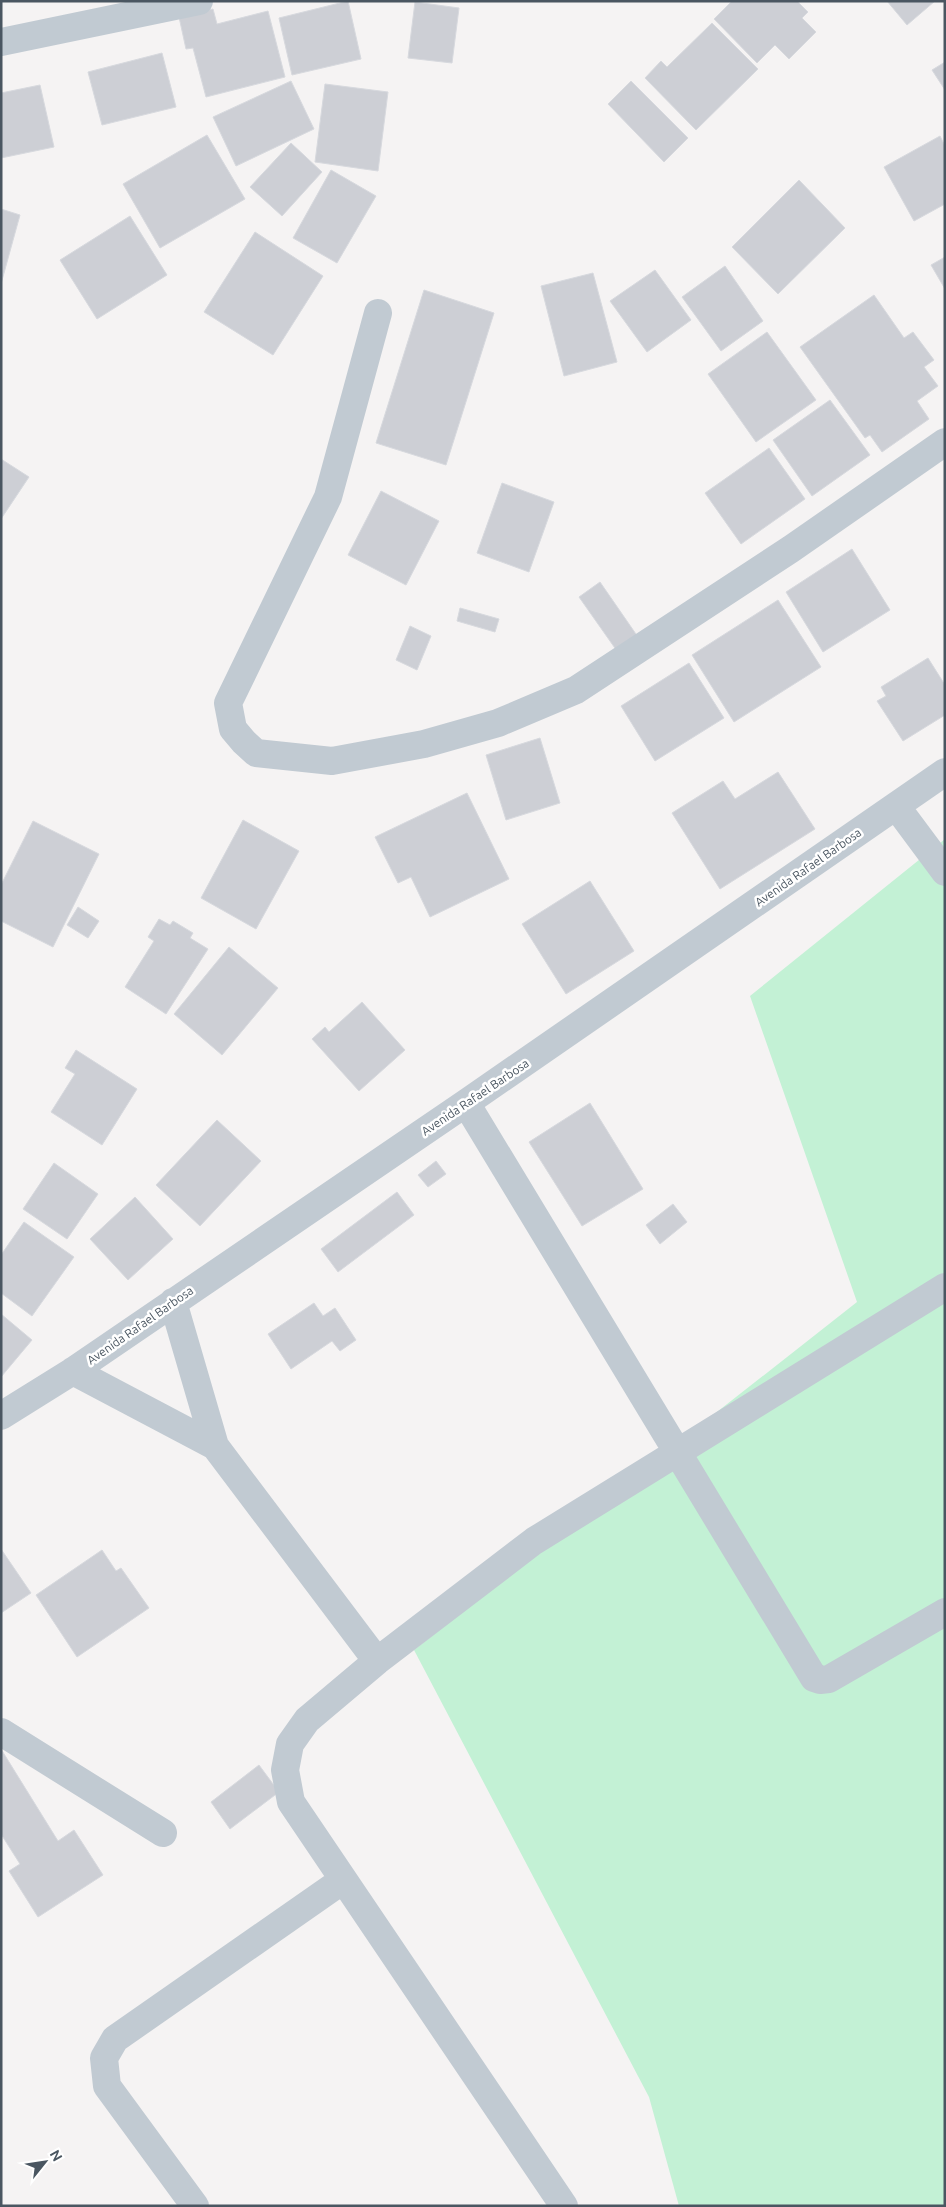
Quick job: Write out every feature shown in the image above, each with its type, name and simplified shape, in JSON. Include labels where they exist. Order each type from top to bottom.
[{"type":"street","points":[[1,42],[199,1]]},
{"type":"street","points":[[378,313],[328,496],[228,702],[233,729],[256,753],[332,760],[424,744],[498,723],[576,690],[790,549],[945,442]]},
{"type":"street","name":"Avenida Rafael Barbosa","points":[[1,1416],[73,1371],[466,1103],[945,772]]},
{"type":"street","points":[[896,806],[945,872]]},
{"type":"street","points":[[466,1103],[814,1678],[820,1680],[829,1679],[945,1612]]},
{"type":"street","points":[[564,2206],[291,1802],[285,1770],[290,1744],[307,1720],[377,1661],[534,1541],[945,1287]]},
{"type":"street","points":[[173,1302],[215,1446],[377,1661]]},
{"type":"street","points":[[73,1371],[215,1446]]},
{"type":"street","points":[[1,1732],[163,1833]]},
{"type":"street","points":[[195,2206],[106,2086],[104,2058],[115,2039],[343,1880]]},
{"type":"green space","points":[[945,839],[945,2206],[679,2206],[649,2097],[414,1650],[857,1302],[750,996]]},
{"type":"building","points":[[348,1],[361,59],[292,75],[279,18]]},
{"type":"building","points":[[732,1],[797,1],[808,12],[802,18],[816,32],[789,59],[775,45],[757,63],[714,19]]},
{"type":"building","points":[[887,1],[935,1],[907,25]]},
{"type":"building","points":[[415,2],[459,8],[452,63],[408,58]]},
{"type":"building","points":[[213,9],[217,24],[268,11],[285,77],[206,97],[193,48],[186,49],[179,17]]},
{"type":"building","points":[[712,23],[758,69],[696,130],[645,78],[661,61],[667,67]]},
{"type":"building","points":[[162,53],[176,107],[102,125],[88,72]]},
{"type":"building","points":[[945,62],[945,90],[932,70]]},
{"type":"building","points":[[291,81],[314,129],[236,166],[213,117]]},
{"type":"building","points":[[631,81],[688,138],[664,162],[608,104]]},
{"type":"building","points":[[325,84],[388,92],[378,171],[315,162]]},
{"type":"building","points":[[40,85],[54,147],[1,158],[1,93]]},
{"type":"building","points":[[207,135],[245,199],[160,248],[123,184]]},
{"type":"building","points":[[940,136],[945,146],[945,204],[914,221],[884,167]]},
{"type":"building","points":[[291,143],[322,172],[282,216],[250,187]]},
{"type":"building","points":[[331,170],[376,196],[337,263],[293,238]]},
{"type":"building","points":[[799,180],[845,228],[778,294],[732,247]]},
{"type":"building","points":[[1,209],[20,215],[1,284]]},
{"type":"building","points":[[130,216],[167,275],[97,319],[60,260]]},
{"type":"building","points":[[255,232],[323,276],[273,355],[204,312]]},
{"type":"building","points":[[945,257],[945,289],[931,265]]},
{"type":"building","points":[[725,266],[763,321],[721,351],[682,297]]},
{"type":"building","points":[[655,270],[691,320],[647,352],[610,301]]},
{"type":"building","points":[[593,273],[617,362],[564,376],[541,286]]},
{"type":"building","points":[[424,290],[494,313],[446,465],[376,443]]},
{"type":"building","points":[[874,295],[904,338],[913,332],[934,360],[924,367],[938,386],[917,401],[929,419],[882,452],[870,435],[865,438],[800,347]]},
{"type":"building","points":[[767,332],[816,400],[756,442],[708,374]]},
{"type":"building","points":[[830,400],[870,455],[812,496],[773,440]]},
{"type":"building","points":[[769,448],[805,499],[741,544],[705,493]]},
{"type":"building","points":[[1,459],[29,477],[1,519]]},
{"type":"building","points":[[502,483],[554,502],[529,572],[477,553]]},
{"type":"building","points":[[381,491],[439,521],[406,585],[348,555]]},
{"type":"building","points":[[852,549],[890,610],[823,652],[786,592]]},
{"type":"building","points":[[600,582],[638,637],[617,651],[579,597]]},
{"type":"building","points":[[778,600],[821,667],[734,722],[692,655]]},
{"type":"building","points":[[460,608],[499,619],[495,632],[457,621]]},
{"type":"building","points":[[410,626],[431,636],[417,670],[396,660]]},
{"type":"building","points":[[928,658],[945,685],[945,715],[903,741],[877,701],[886,696],[881,687]]},
{"type":"building","points":[[689,663],[724,718],[655,761],[621,706]]},
{"type":"building","points":[[540,738],[560,803],[506,820],[486,755]]},
{"type":"building","points":[[778,772],[815,829],[720,889],[672,813],[723,781],[735,799]]},
{"type":"building","points":[[467,793],[509,879],[430,917],[411,877],[398,883],[375,837]]},
{"type":"building","points":[[243,820],[299,851],[256,929],[201,898]]},
{"type":"building","points":[[33,821],[99,854],[53,947],[1,921],[1,885]]},
{"type":"building","points":[[590,881],[634,951],[566,994],[522,924]]},
{"type":"building","points":[[78,907],[99,921],[88,938],[67,925]]},
{"type":"building","points":[[159,919],[170,925],[173,921],[193,933],[190,938],[208,949],[166,1014],[125,987],[154,941],[148,937]]},
{"type":"building","points":[[229,947],[278,988],[222,1055],[174,1014]]},
{"type":"building","points":[[362,1002],[405,1050],[359,1091],[312,1039],[325,1027],[329,1032]]},
{"type":"building","points":[[76,1050],[137,1089],[102,1145],[51,1112],[75,1074],[65,1068]]},
{"type":"building","points":[[590,1103],[643,1189],[582,1226],[529,1142]]},
{"type":"building","points":[[217,1120],[261,1161],[200,1226],[156,1185]]},
{"type":"building","points":[[436,1161],[446,1174],[428,1187],[418,1175]]},
{"type":"building","points":[[54,1163],[98,1194],[67,1239],[23,1209]]},
{"type":"building","points":[[397,1192],[414,1215],[338,1272],[321,1249]]},
{"type":"building","points":[[135,1197],[173,1239],[128,1280],[90,1239]]},
{"type":"building","points":[[673,1204],[687,1222],[660,1244],[646,1225]]},
{"type":"building","points":[[24,1222],[74,1257],[32,1316],[1,1293],[1,1255]]},
{"type":"building","points":[[314,1303],[323,1316],[335,1308],[356,1340],[340,1351],[332,1341],[291,1369],[268,1334]]},
{"type":"building","points":[[1,1314],[32,1340],[1,1377]]},
{"type":"building","points":[[1,1549],[31,1593],[1,1613]]},
{"type":"building","points":[[102,1550],[116,1571],[121,1568],[149,1608],[77,1657],[36,1595]]},
{"type":"building","points":[[1,1749],[58,1841],[74,1830],[103,1875],[38,1917],[9,1871],[20,1864],[1,1834]]},
{"type":"building","points":[[259,1765],[279,1792],[230,1829],[211,1802]]}]
